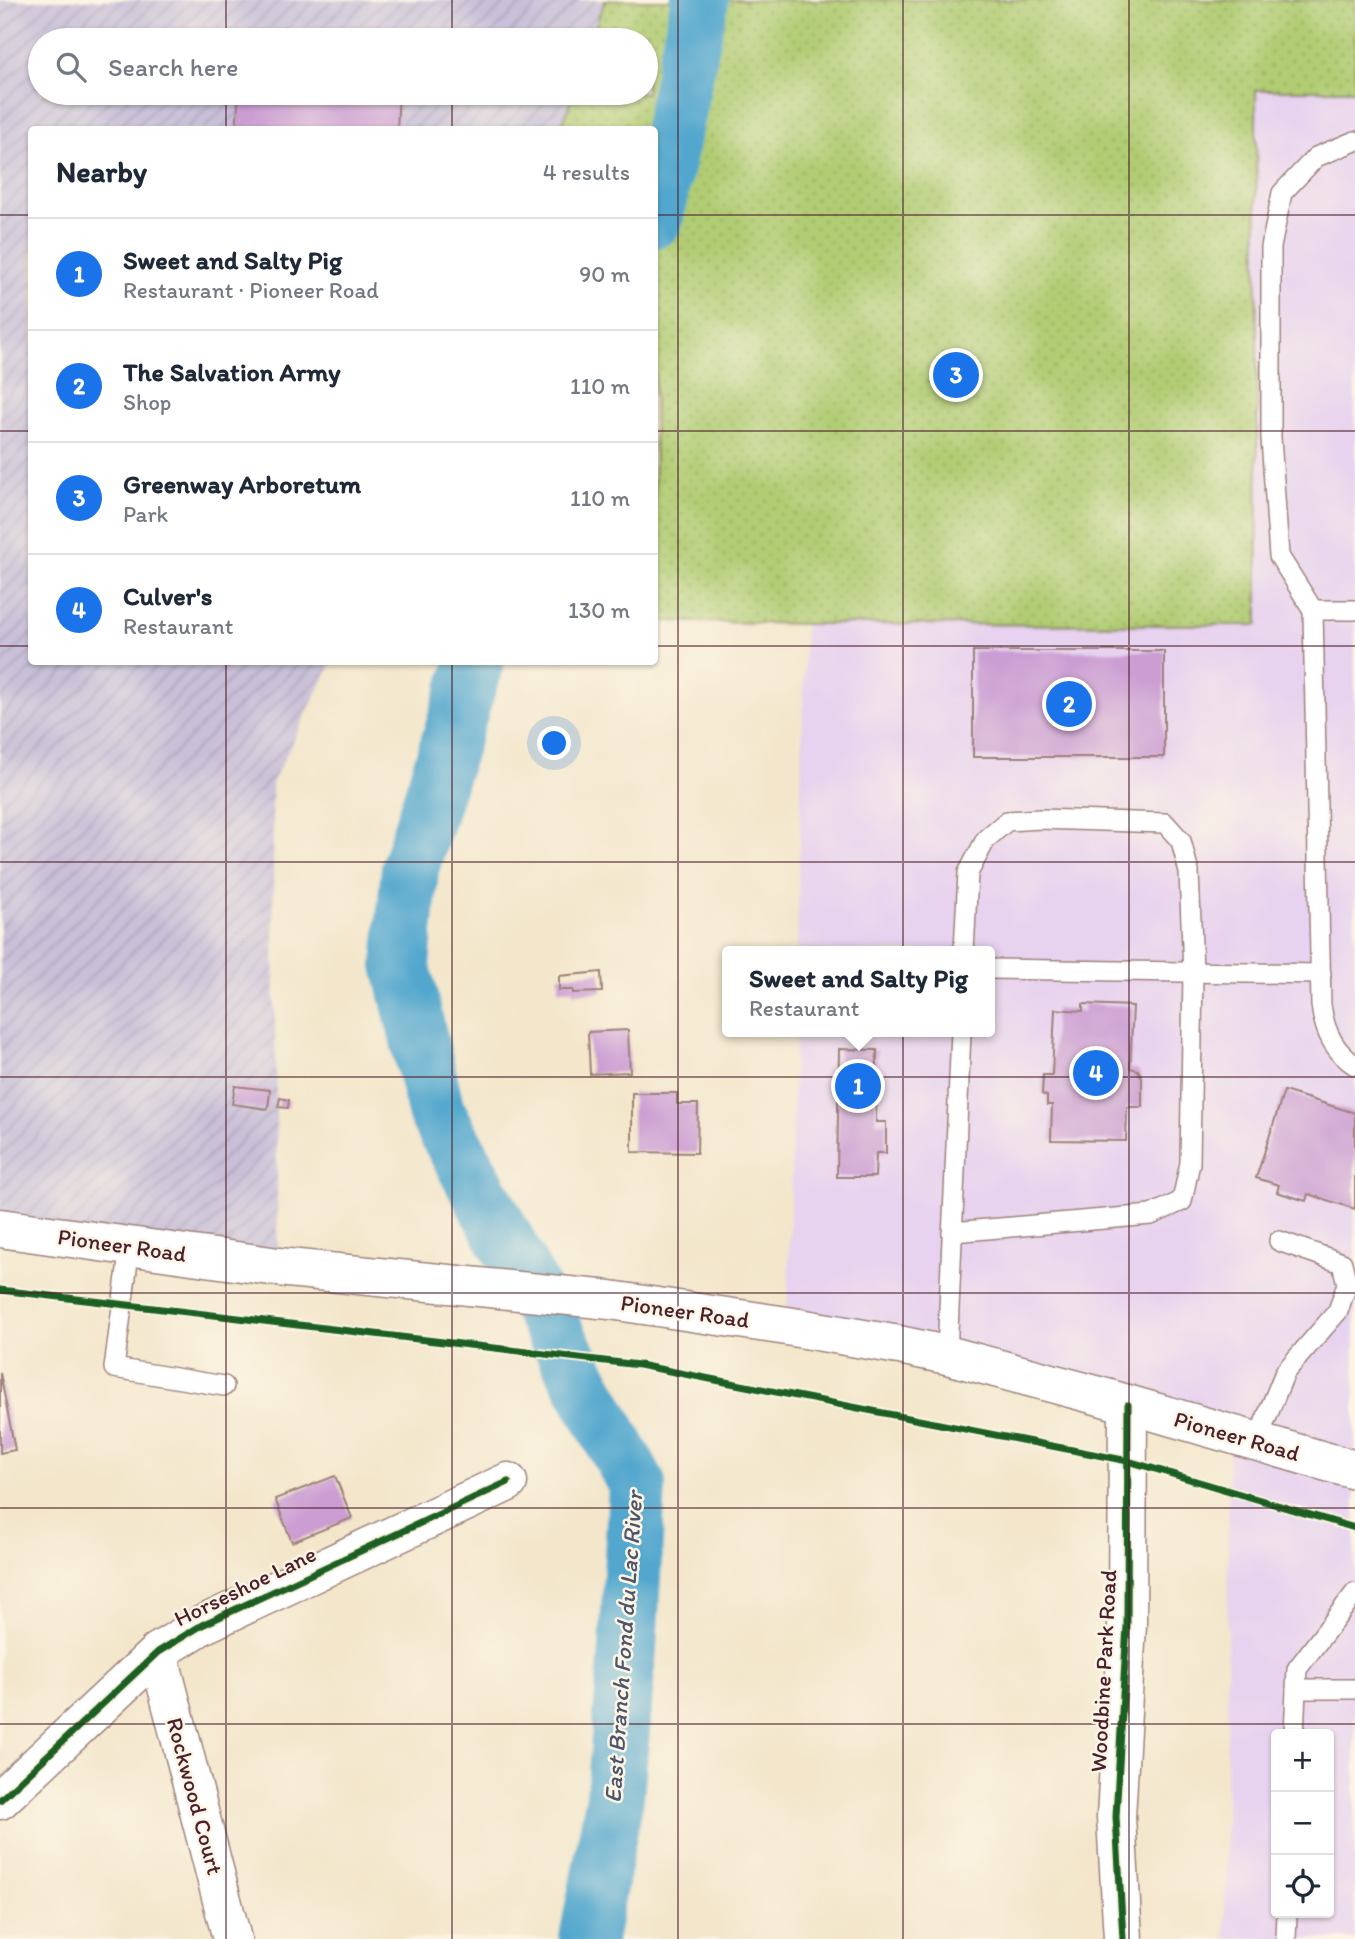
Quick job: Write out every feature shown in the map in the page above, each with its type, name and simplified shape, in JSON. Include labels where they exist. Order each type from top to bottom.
[{"type":"street","name":"Pioneer Road","points":[[0,1228],[278,1267],[610,1300],[787,1326],[947,1355],[1355,1470]]},
{"type":"street","name":"Woodbine Park Road","points":[[1123,1939],[1116,1817],[1126,1625],[1128,1405]]},
{"type":"street","name":"Horseshoe Lane","points":[[0,1800],[158,1652],[202,1625],[508,1482]]},
{"type":"street","name":"Rockwood Court","points":[[158,1652],[232,1939]]},
{"type":"lane","points":[[1355,141],[1316,157],[1282,192],[1271,247],[1271,438],[1279,556],[1313,610],[1321,1005],[1325,1029],[1337,1050],[1355,1065]]},
{"type":"lane","points":[[1313,610],[1355,610]]},
{"type":"lane","points":[[952,1231],[1151,1215],[1182,1201],[1190,1163],[1193,972],[1189,872],[1181,841],[1165,823],[1040,818],[1007,821],[986,839],[968,873],[964,946]]},
{"type":"lane","points":[[995,969],[1321,974]]},
{"type":"lane","points":[[947,1355],[961,1037]]},
{"type":"lane","points":[[1257,1441],[1285,1371],[1338,1311],[1347,1284],[1342,1263],[1279,1241]]},
{"type":"lane","points":[[130,1246],[114,1368],[224,1386]]},
{"type":"lane","points":[[1294,1729],[1297,1669],[1355,1593]]},
{"type":"lane","points":[[1296,1689],[1355,1689]]},
{"type":"lane","points":[[1286,1939],[1287,1918]]},
{"type":"shaded area","points":[[0,0],[605,0],[595,28],[28,28],[28,105],[569,105],[562,126],[28,126],[28,665],[331,665],[272,783],[278,1267],[0,1228]]},
{"type":"shaded area","points":[[1256,90],[1355,90],[1355,1939],[1225,1939],[1229,1433],[787,1326],[795,1037],[995,1037],[995,946],[797,946],[805,624],[1258,625]]},
{"type":"green space","points":[[605,0],[1355,0],[1355,90],[1256,90],[1258,625],[658,621],[658,126],[562,126],[569,105],[658,105],[658,28],[595,28]]},
{"type":"building","points":[[238,105],[398,105],[397,126],[236,126]]},
{"type":"building","points":[[973,651],[1164,651],[1164,757],[973,757]]},
{"type":"building","points":[[601,972],[602,992],[573,993],[573,990],[559,990],[559,976]]},
{"type":"building","points":[[1083,1004],[1133,1006],[1130,1068],[1138,1070],[1142,1078],[1142,1107],[1127,1107],[1126,1141],[1051,1140],[1052,1105],[1047,1105],[1047,1096],[1042,1094],[1043,1075],[1052,1075],[1055,1009],[1083,1011]]},
{"type":"building","points":[[628,1030],[630,1072],[590,1074],[588,1032]]},
{"type":"building","points":[[839,1049],[877,1050],[876,1122],[886,1122],[886,1153],[876,1153],[875,1177],[837,1177]]},
{"type":"building","points":[[235,1086],[270,1090],[268,1109],[232,1104]]},
{"type":"building","points":[[1284,1091],[1355,1113],[1355,1209],[1308,1194],[1306,1201],[1277,1192],[1279,1185],[1256,1178]]},
{"type":"building","points":[[632,1093],[677,1093],[677,1104],[698,1104],[697,1153],[632,1152]]},
{"type":"building","points":[[280,1098],[289,1100],[288,1108],[278,1107]]},
{"type":"building","points":[[0,1373],[15,1450],[0,1453]]},
{"type":"building","points":[[335,1476],[352,1518],[292,1542],[275,1499]]},
{"type":"waterway","name":"East Branch Fond du Lac River","points":[[658,200],[700,0]]},
{"type":"waterway","name":"East Branch Fond du Lac River","points":[[474,665],[410,868],[401,964],[436,1111],[637,1485],[628,1649],[615,1797],[588,1939]]},
{"type":"cycle path","points":[[0,1290],[639,1365],[1128,1461],[1355,1528]]},
{"type":"cycle path","points":[[1123,1939],[1116,1817],[1127,1625],[1128,1405]]},
{"type":"cycle path","points":[[0,1800],[158,1652],[202,1625],[508,1482]]},
{"type":"place","name":"Greenway Arboretum","points":[[956,375]]},
{"type":"place","name":"The Salvation Army","points":[[1069,704]]},
{"type":"place","name":"Culver's","points":[[1096,1073]]},
{"type":"place","name":"Sweet and Salty Pig","points":[[858,1086]]}]
